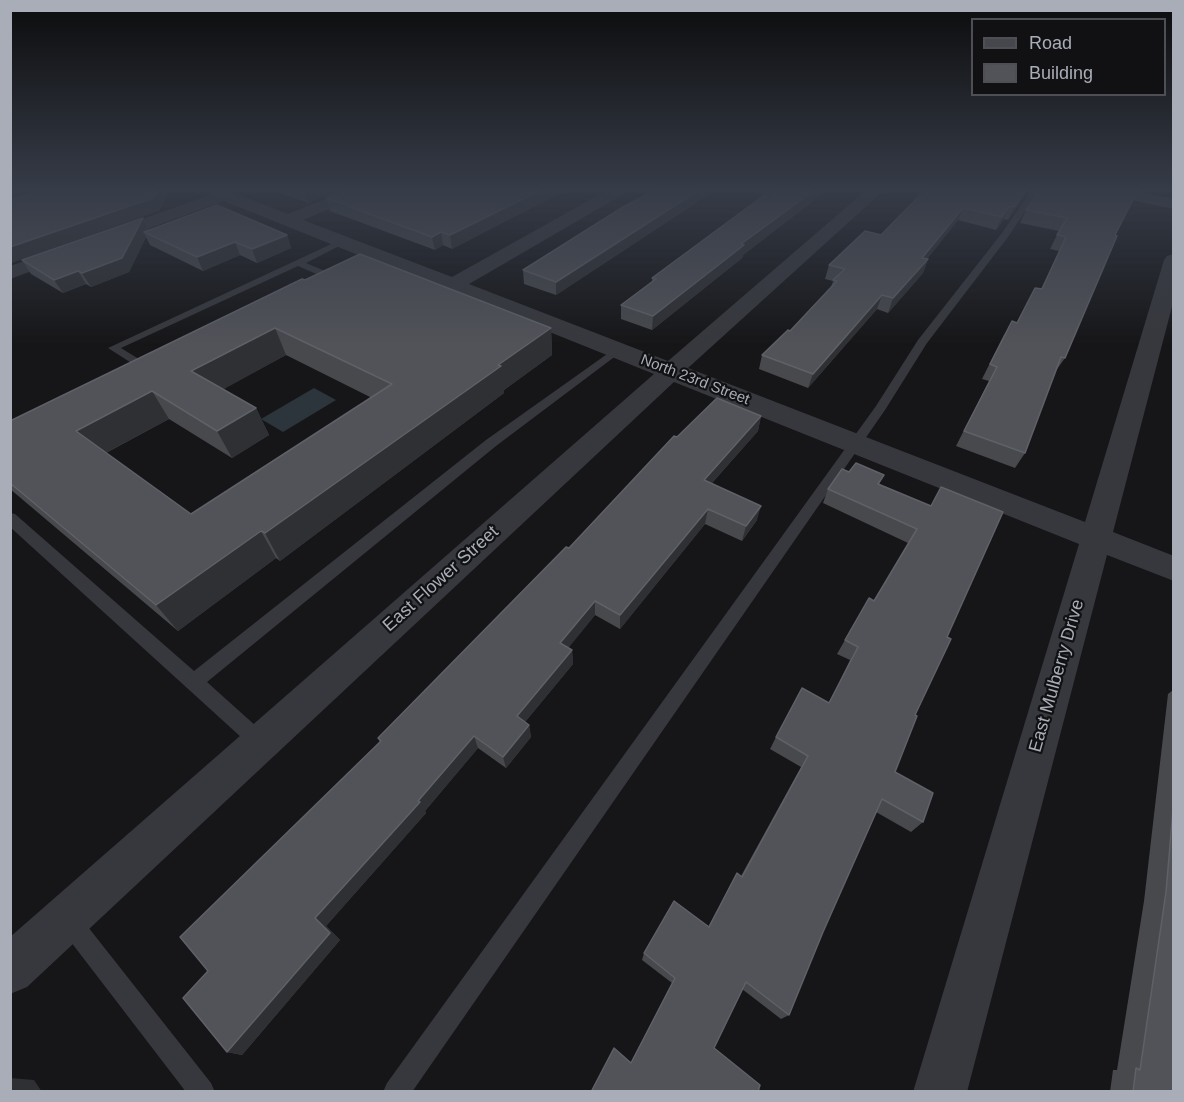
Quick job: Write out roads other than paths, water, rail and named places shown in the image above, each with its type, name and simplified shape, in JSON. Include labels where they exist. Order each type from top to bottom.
[{"type":"street","points":[[10,273],[88,243]]},
{"type":"street","name":"North 23rd Street","points":[[347,243],[1173,568]]},
{"type":"street","points":[[453,285],[526,243]]},
{"type":"street","name":"East Flower Street","points":[[10,970],[671,371],[816,243]]},
{"type":"street","name":"East Mulberry Drive","points":[[940,1092],[1173,260]]},
{"type":"lane","points":[[163,367],[152,372],[113,348],[340,243]]},
{"type":"lane","points":[[396,1092],[855,443],[922,342],[998,243]]},
{"type":"lane","points":[[297,262],[336,279],[326,284]]},
{"type":"lane","points":[[194,682],[492,443],[617,350]]},
{"type":"lane","points":[[10,518],[260,742]]},
{"type":"lane","points":[[67,918],[202,1092]]}]
